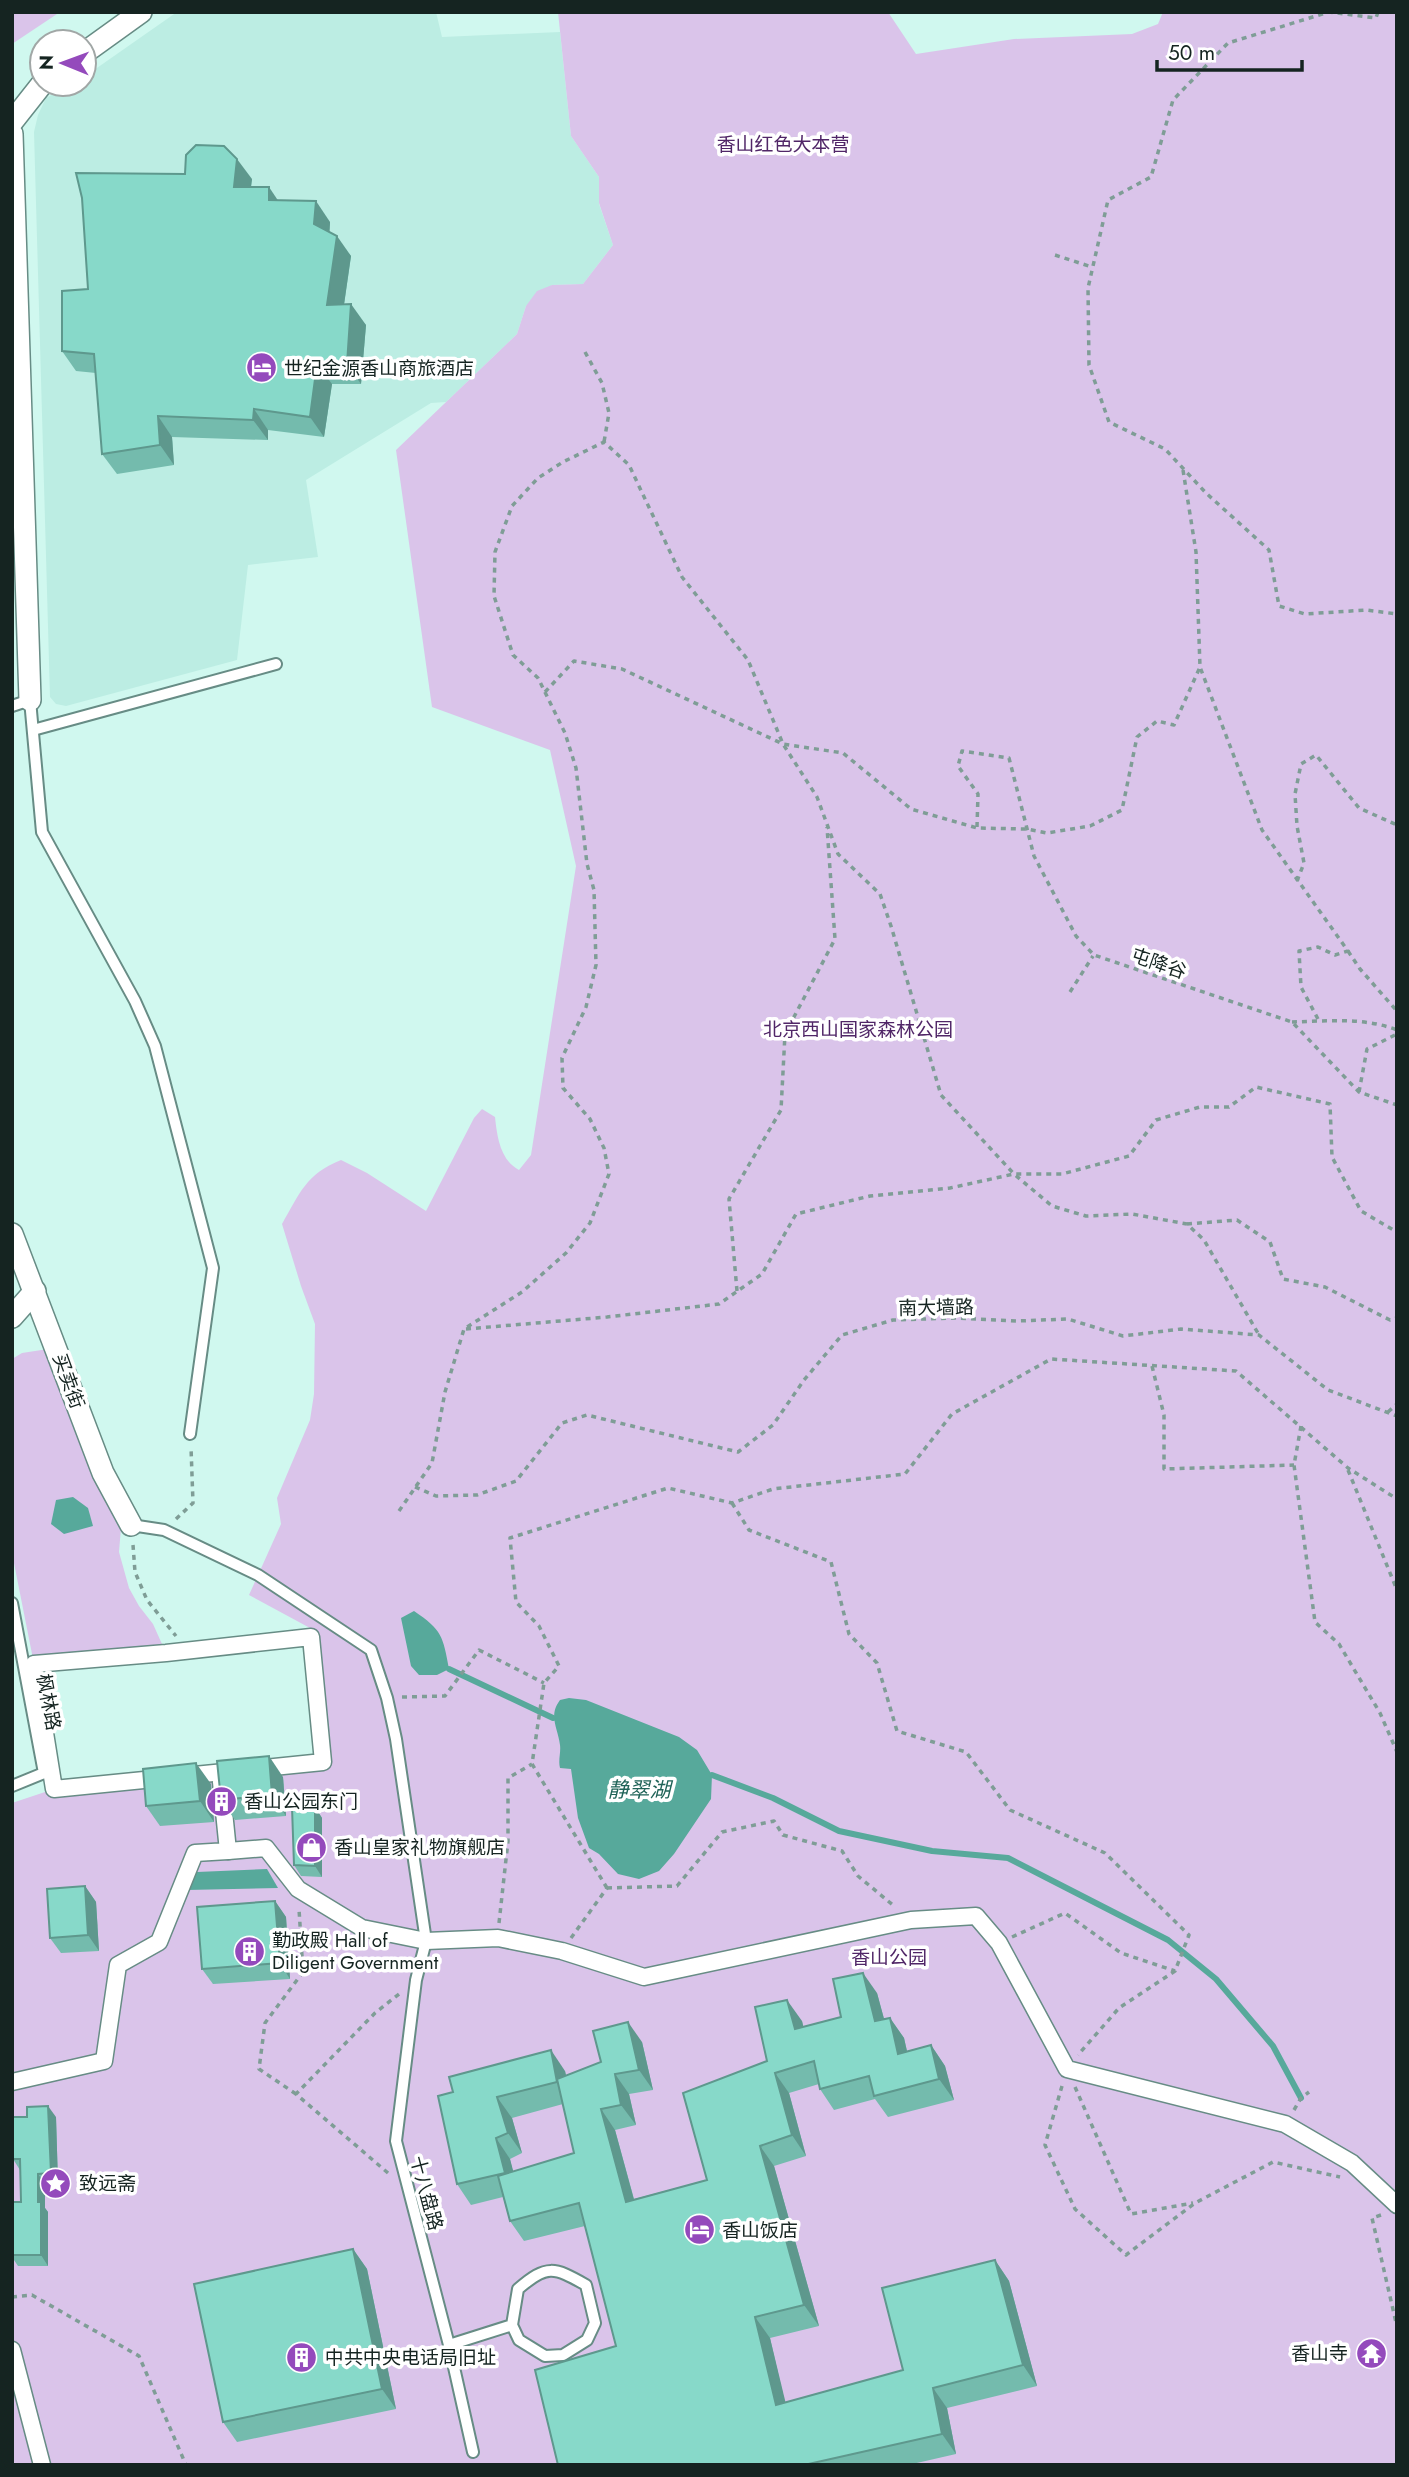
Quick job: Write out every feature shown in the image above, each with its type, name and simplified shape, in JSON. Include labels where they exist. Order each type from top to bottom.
[{"type":"street","points":[[98,43],[141,12]]},
{"type":"street","points":[[12,122],[30,98]]},
{"type":"street","points":[[12,134],[21,703]]},
{"type":"street","name":"买卖街","points":[[12,1234],[36,1291],[103,1473],[131,1525]]},
{"type":"street","points":[[12,1317],[36,1291]]},
{"type":"street","points":[[311,1637],[323,1762],[54,1789],[34,1664],[185,1651],[311,1637]]},
{"type":"street","points":[[220,1772],[228,1851]]},
{"type":"street","points":[[12,2082],[104,2061],[118,1965],[159,1941],[195,1853],[266,1848],[298,1889],[362,1928],[426,1941],[498,1938],[562,1951],[644,1977],[911,1920],[976,1916],[999,1942],[1067,2069],[1286,2124],[1352,2162],[1397,2204]]},
{"type":"street","points":[[12,2350],[42,2465]]},
{"type":"lane","points":[[33,730],[276,664]]},
{"type":"lane","points":[[21,703],[33,730],[42,832],[135,1001],[155,1046],[214,1268],[190,1434]]},
{"type":"lane","points":[[131,1525],[164,1530],[258,1575],[371,1650],[387,1698],[396,1739],[426,1941]]},
{"type":"lane","name":"枫林路","points":[[12,1603],[44,1773],[12,1786]]},
{"type":"lane","name":"十八盘路","points":[[426,1941],[416,1980],[396,2141],[449,2346],[473,2452]]},
{"type":"lane","points":[[561,2271],[586,2285],[595,2323],[587,2340],[563,2356],[545,2356],[519,2340],[512,2325],[518,2289],[536,2273],[561,2271]]},
{"type":"lane","points":[[449,2346],[512,2325]]},
{"type":"path","points":[[1378,12],[1377,18],[1329,12],[1227,43],[1173,100],[1151,177],[1108,200],[1088,288],[1089,365],[1109,422],[1165,449],[1269,550],[1279,606],[1305,614],[1366,610],[1397,614]]},
{"type":"path","points":[[1055,255],[1093,267]]},
{"type":"path","points":[[585,352],[602,383],[609,412],[604,442]]},
{"type":"path","points":[[399,1511],[432,1463],[445,1392],[464,1329],[522,1292],[566,1253],[590,1223],[609,1174],[604,1148],[590,1119],[563,1088],[562,1058],[586,1007],[596,965],[594,890],[587,864],[576,768],[565,733],[538,678],[513,655],[494,596],[495,552],[512,506],[538,478],[604,442]]},
{"type":"path","points":[[604,442],[629,465],[682,577],[748,660],[783,744],[817,797],[838,854],[880,894],[942,1096],[1014,1174],[1052,1206],[1086,1216],[1132,1214],[1186,1224],[1237,1220],[1270,1242],[1283,1279],[1325,1287],[1390,1320],[1397,1318]]},
{"type":"path","points":[[1182,468],[1196,552],[1200,667],[1262,830],[1367,978],[1397,1011]]},
{"type":"path","points":[[545,692],[574,661],[622,669],[783,744],[843,753],[911,809],[977,828],[1027,829],[1047,833],[1090,826],[1122,810],[1137,737],[1157,721],[1174,725],[1200,667]]},
{"type":"path","points":[[977,828],[978,794],[958,766],[962,751],[1009,758],[1034,856],[1076,936],[1094,955],[1070,992]]},
{"type":"path","points":[[1297,881],[1304,863],[1297,826],[1296,794],[1301,764],[1315,754],[1359,808],[1397,825]]},
{"type":"path","points":[[737,1291],[729,1199],[781,1110],[785,1034],[835,939],[826,821]]},
{"type":"path","points":[[1319,1021],[1301,987],[1298,951],[1318,947],[1335,955],[1348,951]]},
{"type":"path","name":"屯降谷","points":[[1094,955],[1292,1022],[1359,1092],[1397,1105]]},
{"type":"path","points":[[1292,1022],[1378,1023],[1397,1032]]},
{"type":"path","points":[[1359,1092],[1367,1049],[1397,1032]]},
{"type":"path","points":[[464,1329],[719,1304],[762,1274],[796,1214],[870,1196],[950,1188],[1014,1174],[1062,1174],[1129,1156],[1156,1120],[1200,1107],[1229,1107],[1256,1087],[1330,1104],[1332,1157],[1361,1211],[1397,1232]]},
{"type":"path","points":[[1186,1224],[1204,1240],[1259,1335],[1328,1390],[1397,1416]]},
{"type":"path","name":"南大墙路","points":[[415,1488],[436,1496],[477,1496],[516,1481],[562,1423],[587,1415],[738,1452],[773,1425],[804,1380],[842,1335],[893,1320],[955,1318],[1017,1321],[1068,1318],[1123,1336],[1181,1329],[1259,1335]]},
{"type":"path","points":[[607,1888],[532,1764],[544,1683],[559,1666],[539,1626],[516,1602],[510,1538],[668,1488],[732,1503],[773,1489],[905,1474],[952,1414],[1051,1359],[1236,1371],[1348,1468],[1397,1499]]},
{"type":"path","points":[[1152,1366],[1164,1415],[1164,1469],[1294,1465]]},
{"type":"path","points":[[1387,1413],[1397,1404]]},
{"type":"path","points":[[1301,1426],[1294,1465],[1315,1622],[1339,1644],[1380,1713],[1397,1752]]},
{"type":"path","points":[[164,1530],[193,1503],[190,1434]]},
{"type":"path","points":[[1348,1468],[1397,1590]]},
{"type":"path","points":[[732,1503],[749,1530],[831,1562],[849,1634],[877,1663],[897,1731],[966,1752],[1010,1810],[1105,1853],[1189,1935],[1175,1971],[1121,1953],[1065,1913],[999,1942]]},
{"type":"path","points":[[131,1525],[135,1573],[147,1600],[171,1628],[185,1651]]},
{"type":"path","points":[[387,1698],[445,1696],[479,1650],[544,1683]]},
{"type":"path","points":[[498,1938],[508,1841],[508,1778],[532,1764]]},
{"type":"path","points":[[607,1888],[677,1886],[722,1832],[774,1821],[783,1835],[842,1851],[858,1876],[911,1920]]},
{"type":"path","points":[[562,1951],[607,1888]]},
{"type":"path","points":[[298,1889],[303,1972],[265,2023],[259,2069],[296,2094],[409,2190]]},
{"type":"path","points":[[296,2094],[375,2013],[416,1980]]},
{"type":"path","points":[[1067,2069],[1131,2214],[1195,2203]]},
{"type":"path","points":[[1286,2124],[1301,2098],[1309,2092]]},
{"type":"path","points":[[1075,2209],[1126,2255],[1195,2203],[1273,2162],[1340,2178]]},
{"type":"path","points":[[1372,2218],[1397,2327]]},
{"type":"path","points":[[12,2297],[32,2295],[139,2356],[186,2465]]},
{"type":"shaded area","name":"世纪金源香山商旅酒店","points":[[177,12],[436,12],[442,37],[560,32],[571,136],[599,177],[599,204],[613,245],[583,284],[552,285],[526,306],[517,334],[446,402],[431,403],[306,480],[318,557],[248,565],[237,660],[66,706],[56,704],[50,697],[34,132],[46,98],[98,98],[98,67]]},
{"type":"green space","points":[[12,12],[60,12],[36,28],[28,28],[28,33],[12,44]]},
{"type":"green space","points":[[558,12],[888,12],[916,54],[1014,39],[1132,34],[1158,24],[1163,12],[1397,12],[1397,2465],[12,2465],[12,1803],[54,1789],[323,1762],[310,1628],[249,1595],[281,1524],[277,1498],[310,1420],[314,1394],[315,1324],[282,1224],[299,1194],[312,1178],[341,1160],[367,1173],[426,1211],[474,1118],[482,1109],[495,1117],[501,1147],[513,1166],[519,1170],[531,1155],[576,866],[550,750],[432,707],[396,450],[517,334],[526,306],[537,291],[552,285],[583,284],[613,245],[599,203],[599,177],[571,136]]},
{"type":"green space","points":[[48,1349],[121,1528],[119,1552],[129,1588],[153,1624],[166,1653],[34,1664],[12,1553],[12,1359],[22,1353]]},
{"type":"water","points":[[73,1497],[88,1508],[93,1526],[64,1534],[51,1524],[56,1500]]},
{"type":"water","points":[[414,1611],[436,1629],[443,1641],[449,1669],[437,1675],[419,1675],[411,1666],[401,1618]]},
{"type":"water","name":"静翠湖","points":[[560,1700],[586,1700],[679,1737],[697,1750],[712,1775],[711,1799],[674,1854],[659,1871],[639,1879],[618,1874],[599,1854],[589,1848],[578,1818],[571,1769],[560,1768],[559,1765],[560,1745],[555,1711]]},
{"type":"water","points":[[267,1869],[278,1888],[187,1890],[197,1872]]},
{"type":"building","points":[[196,145],[224,146],[237,159],[234,187],[269,187],[269,200],[316,201],[314,224],[337,236],[327,305],[351,304],[347,364],[317,364],[310,417],[254,409],[253,420],[158,416],[160,445],[102,454],[94,354],[62,351],[62,291],[88,289],[82,198],[76,173],[185,174],[186,155]]},
{"type":"building","points":[[269,1756],[272,1795],[221,1800],[217,1761]]},
{"type":"building","points":[[196,1763],[200,1801],[146,1806],[143,1769]]},
{"type":"building","points":[[292,1807],[315,1807],[315,1866],[294,1865]]},
{"type":"building","points":[[85,1886],[88,1935],[50,1938],[47,1889]]},
{"type":"building","name":"勤政殿 Hall of Diligent Government","points":[[275,1901],[280,1963],[202,1969],[197,1907]]},
{"type":"building","name":"香山饭店","points":[[863,1973],[875,2021],[890,2018],[898,2054],[931,2045],[939,2079],[874,2096],[869,2076],[820,2089],[814,2061],[775,2073],[792,2135],[760,2146],[804,2305],[755,2317],[776,2405],[903,2370],[882,2288],[995,2260],[1023,2365],[933,2388],[942,2434],[804,2465],[558,2465],[535,2370],[616,2346],[579,2203],[510,2221],[498,2176],[574,2153],[557,2079],[601,2062],[593,2031],[628,2022],[639,2070],[615,2074],[621,2105],[601,2109],[626,2202],[707,2180],[683,2093],[767,2061],[755,2007],[787,2000],[795,2029],[841,2017],[833,1979]]},
{"type":"building","points":[[551,2050],[557,2082],[497,2097],[508,2133],[496,2138],[505,2173],[457,2184],[438,2096],[453,2092],[449,2077]]},
{"type":"building","points":[[48,2106],[51,2173],[38,2174],[41,2255],[12,2255],[12,2202],[21,2202],[20,2159],[13,2159],[12,2117],[27,2117],[27,2107]]},
{"type":"building","name":"中共中央电话局旧址","points":[[353,2249],[382,2389],[223,2422],[194,2284]]},
{"type":"waterway","points":[[449,1669],[553,1718]]},
{"type":"waterway","points":[[712,1775],[773,1798],[839,1831],[932,1851],[1008,1858],[1168,1940],[1216,1979],[1273,2046],[1301,2098]]},
{"type":"place","name":"世纪金源香山商旅酒店","points":[[261,368]]},
{"type":"place","name":"香山公园东门","points":[[221,1801]]},
{"type":"place","name":"香山皇家礼物旗舰店","points":[[311,1847]]},
{"type":"place","name":"勤政殿 Hall of Diligent Government","points":[[249,1951]]},
{"type":"place","name":"致远斋","points":[[56,2183]]},
{"type":"place","name":"香山饭店","points":[[699,2230]]},
{"type":"place","name":"香山寺","points":[[1371,2353]]},
{"type":"place","name":"中共中央电话局旧址","points":[[302,2357]]},
{"type":"park label","name":"香山红色大本营","points":[[783,144]]},
{"type":"park label","name":"北京西山国家森林公园","points":[[858,1029]]},
{"type":"park label","name":"香山公园","points":[[889,1957]]}]
